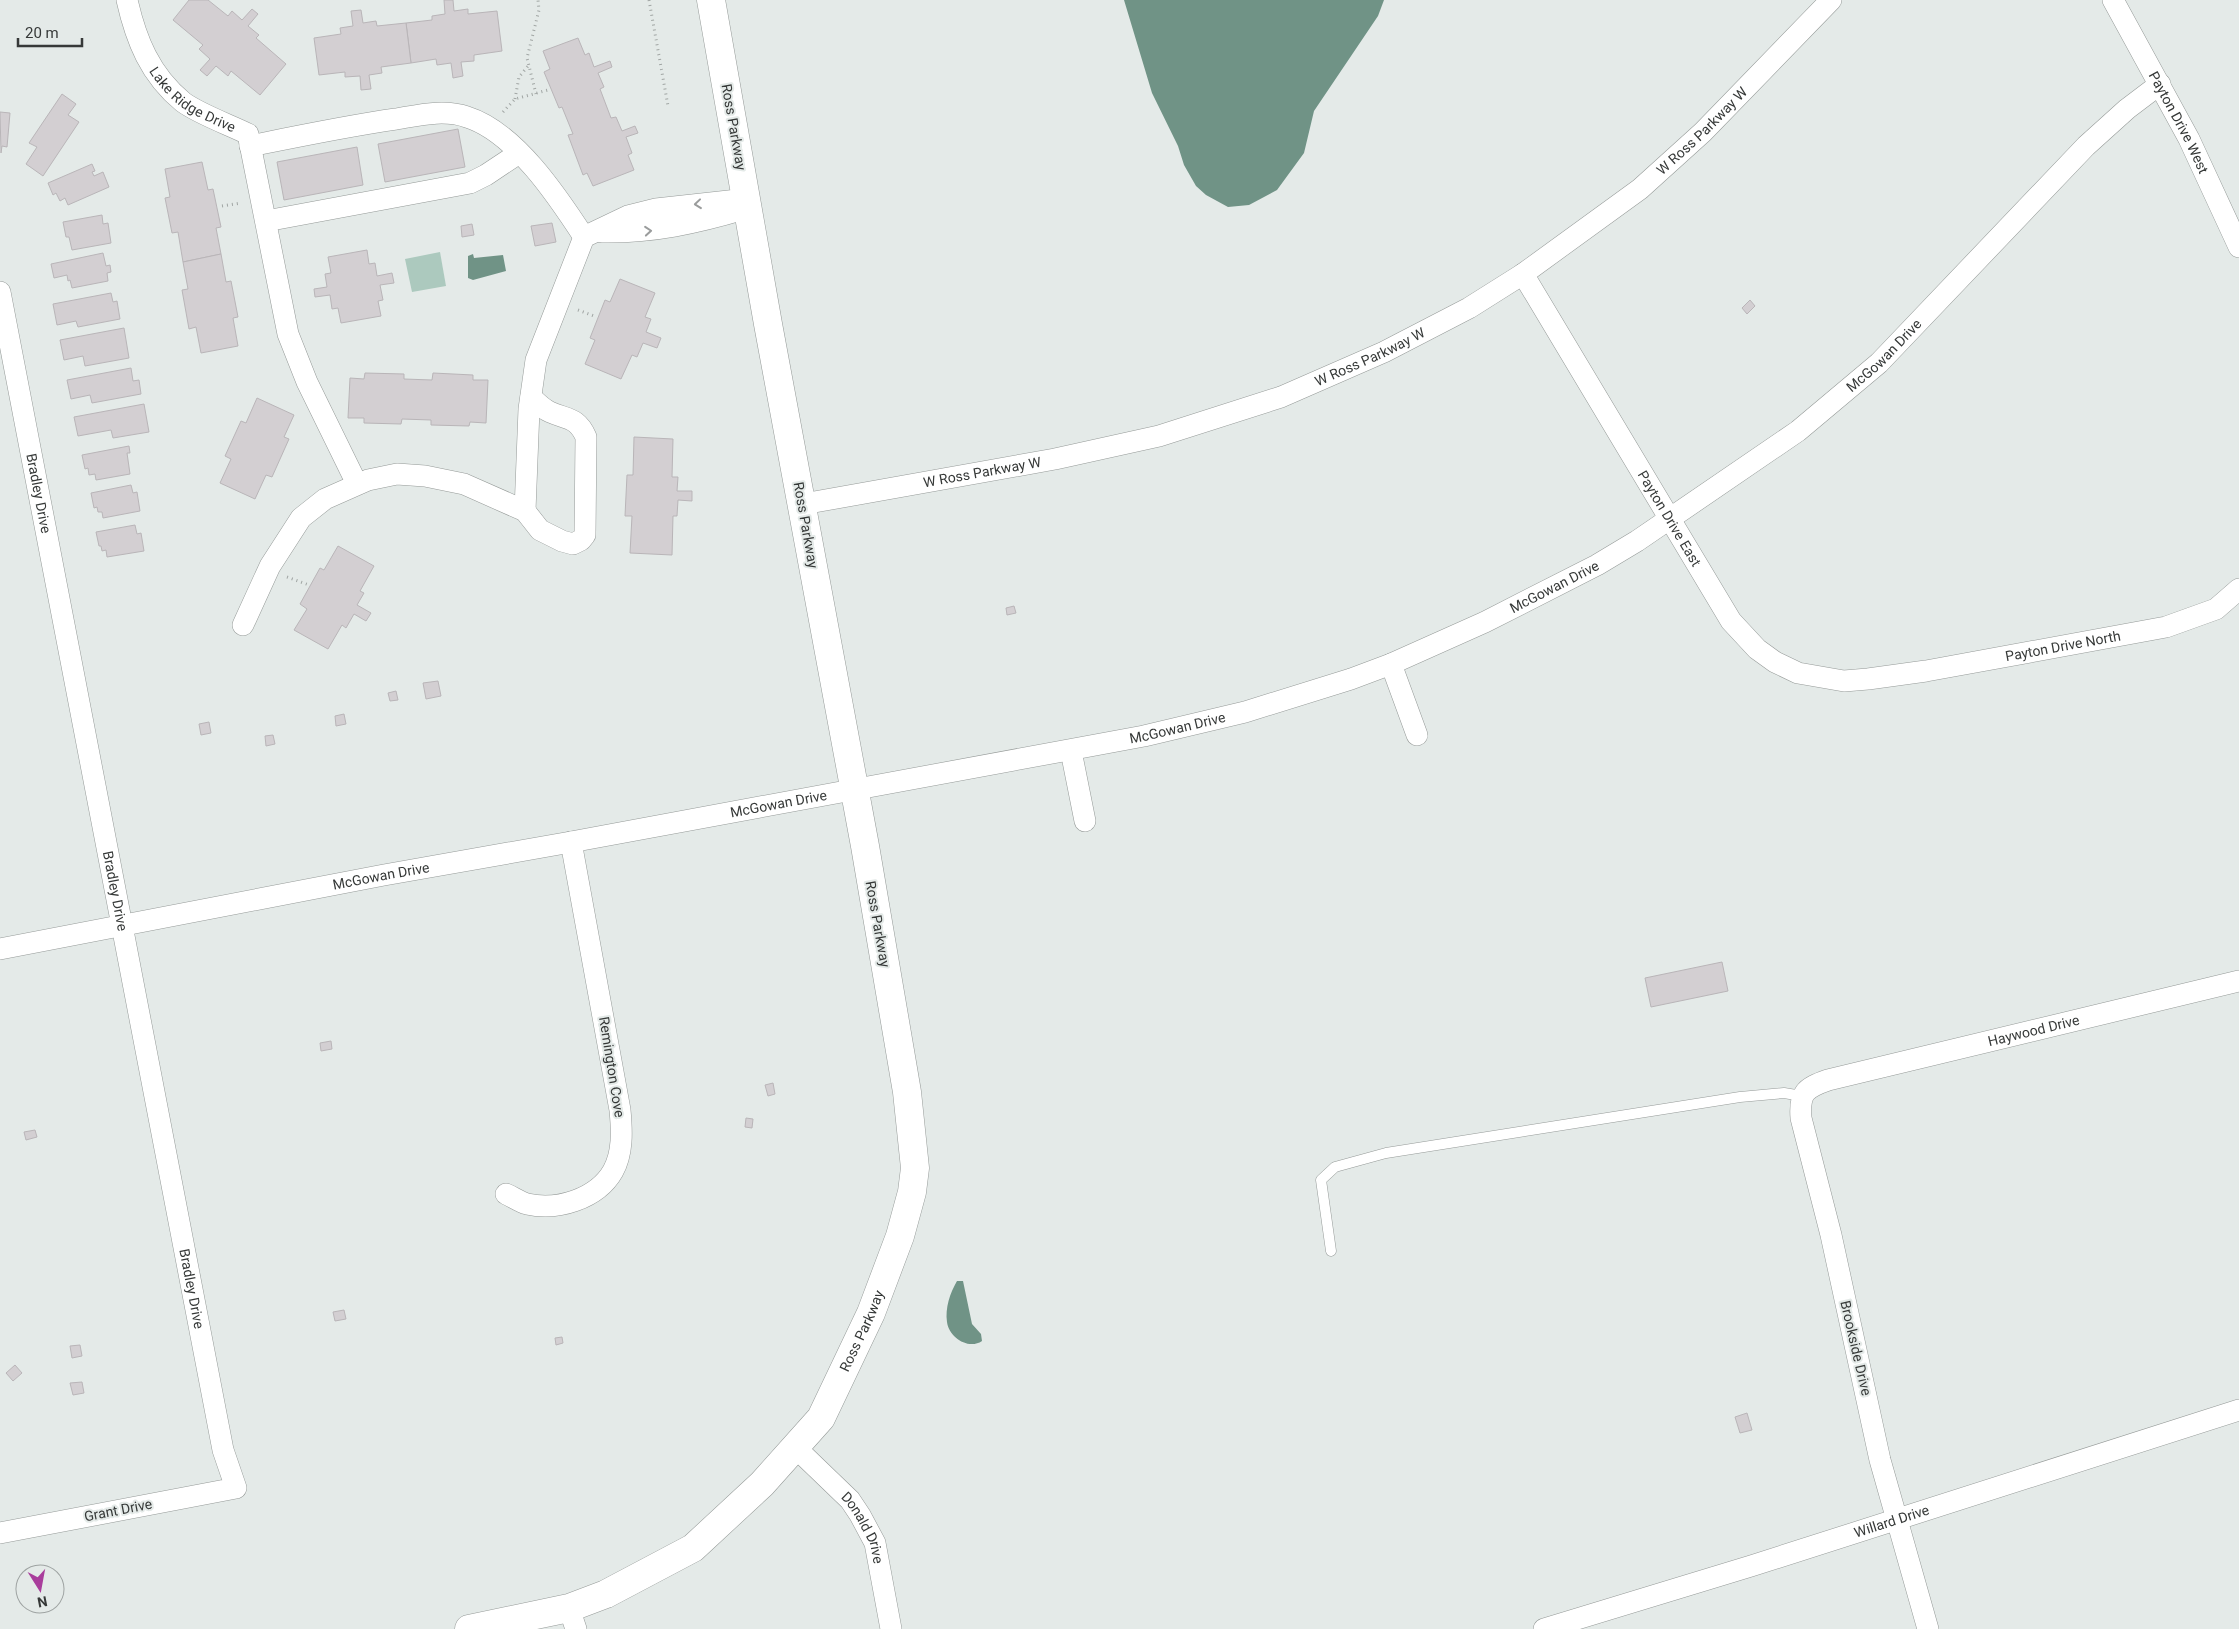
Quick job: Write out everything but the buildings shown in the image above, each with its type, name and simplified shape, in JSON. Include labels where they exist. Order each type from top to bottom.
[{"type":"street","name":"Lake Ridge Drive","points":[[127,0],[138,40],[149,64],[160,80],[184,103],[249,140]]},
{"type":"street","name":"Ross Parkway","points":[[469,1629],[573,1618],[606,1594],[693,1548],[762,1484],[821,1418],[871,1313],[900,1236],[912,1192],[915,1168],[907,1092],[803,504],[711,0]]},
{"type":"street","name":"W Ross Parkway W","points":[[803,504],[1055,459],[1159,436],[1282,397],[1376,356],[1469,308],[1523,274],[1640,189],[1746,89],[1831,0]]},
{"type":"street","name":"Payton Drive West","points":[[2114,0],[2189,139],[2239,247]]},
{"type":"street","name":"McGowan Drive","points":[[0,949],[384,875],[1071,751],[1245,712],[1391,664],[1548,592],[1637,542],[1798,431],[1879,363],[2086,146],[2127,109],[2160,84]]},
{"type":"street","points":[[357,484],[307,382],[291,341],[249,140],[437,113],[453,113],[469,117],[490,128],[519,153],[542,176],[592,234]]},
{"type":"street","points":[[266,221],[470,182],[486,175],[519,153]]},
{"type":"street","points":[[525,511],[526,449],[536,360],[592,234],[628,216],[656,209],[747,203]]},
{"type":"street","name":"Payton Drive East","points":[[1523,274],[1731,621],[1757,649],[1775,662],[1805,675],[1844,680],[1877,677]]},
{"type":"street","name":"Bradley Drive","points":[[0,292],[223,1450],[236,1488]]},
{"type":"street","points":[[243,626],[270,566],[301,518],[325,499],[368,480],[397,474],[425,476],[464,484],[525,511],[540,530],[562,541],[573,544],[581,540],[585,535],[586,437],[581,426],[570,418],[549,412],[531,397]]},
{"type":"street","name":"Payton Drive North","points":[[1877,677],[1926,671],[2166,626],[2216,609],[2239,589]]},
{"type":"street","points":[[1391,664],[1417,735]]},
{"type":"street","points":[[1071,751],[1085,821]]},
{"type":"street","name":"Remington Cove","points":[[506,1194],[526,1204],[556,1205],[574,1201],[593,1192],[608,1179],[620,1155],[622,1128],[620,1110],[571,842]]},
{"type":"street","name":"Haywood Drive","points":[[1802,1096],[1814,1085],[1828,1080],[2239,981]]},
{"type":"street","name":"Brookside Drive","points":[[1802,1096],[1800,1103],[1801,1118],[1831,1235],[1880,1460],[1928,1629]]},
{"type":"street","name":"Willard Drive","points":[[1544,1629],[1751,1566],[2239,1410]]},
{"type":"street","name":"Donald Drive","points":[[796,1448],[850,1500],[860,1514],[875,1543],[891,1629]]},
{"type":"street","name":"Grant Drive","points":[[0,1533],[236,1488]]},
{"type":"lane","points":[[1331,1251],[1321,1180],[1335,1167],[1386,1153],[1740,1097],[1784,1093],[1802,1096]]},
{"type":"path","points":[[536,94],[527,58],[539,10],[538,0]]},
{"type":"path","points":[[649,0],[668,106]]},
{"type":"path","points":[[490,128],[516,99],[520,77],[528,66]]},
{"type":"path","points":[[516,99],[548,90]]},
{"type":"shaded area","points":[[1124,0],[1384,0],[1378,16],[1314,111],[1304,153],[1277,190],[1249,205],[1228,207],[1206,195],[1196,186],[1184,165],[1178,146],[1152,93]]},
{"type":"shaded area","points":[[440,252],[446,286],[412,292],[405,259]]},
{"type":"shaded area","points":[[473,254],[474,258],[503,255],[506,271],[473,280],[468,278],[468,256]]},
{"type":"shaded area","points":[[957,1281],[963,1281],[972,1324],[981,1334],[982,1341],[977,1343],[971,1344],[960,1341],[951,1333],[947,1322],[947,1306]]}]
